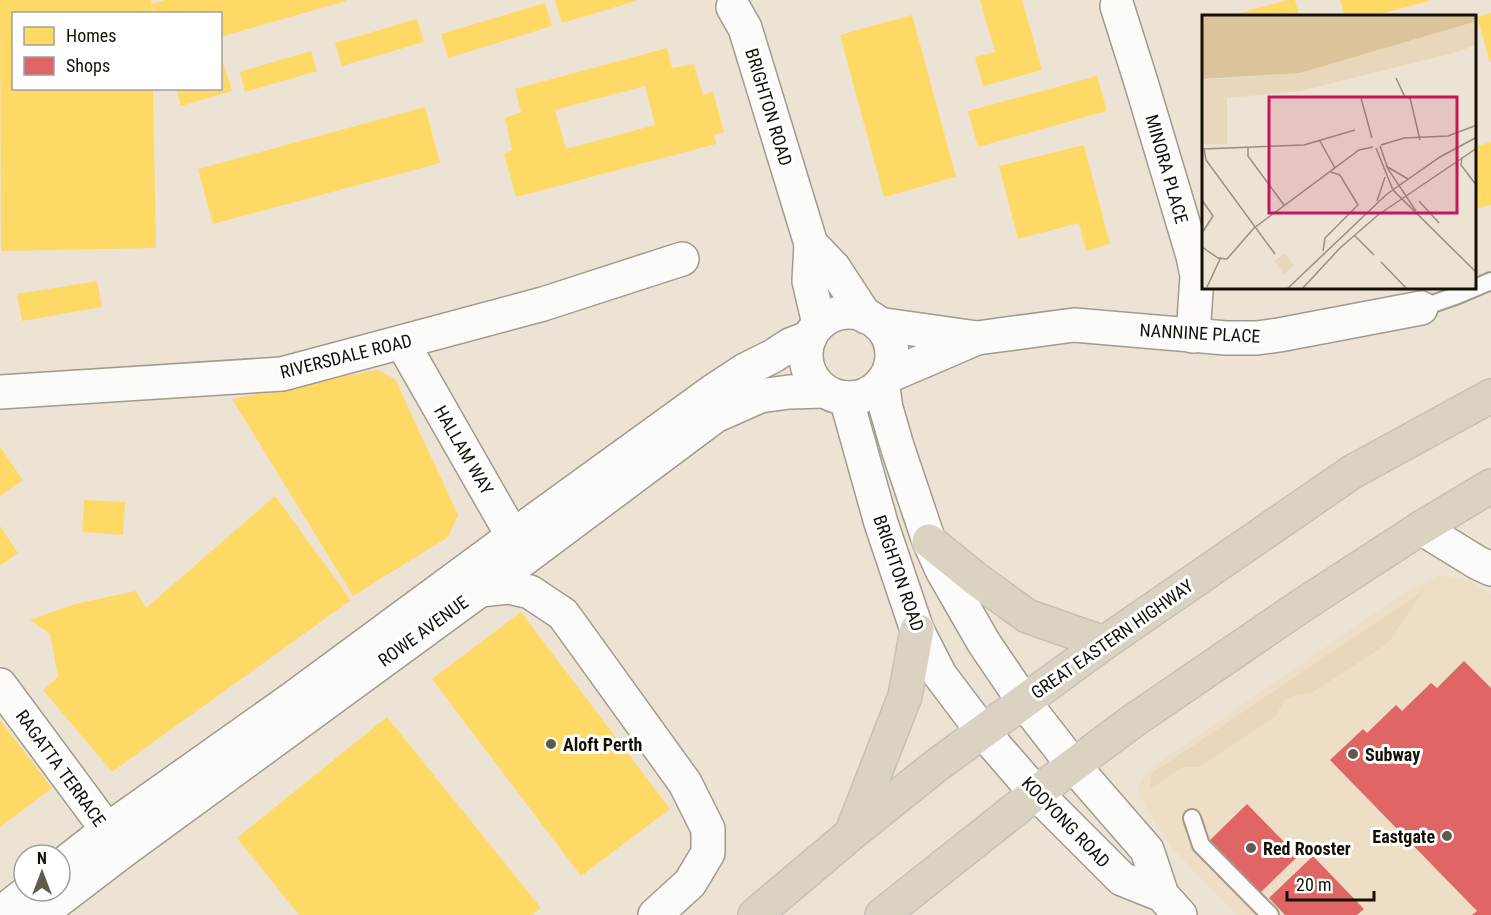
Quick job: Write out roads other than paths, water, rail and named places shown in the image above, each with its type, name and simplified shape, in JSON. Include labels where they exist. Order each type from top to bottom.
[{"type":"highway","name":"GREAT EASTERN HIGHWAY","points":[[755,915],[937,765],[1104,642],[1352,472],[1491,396]]},
{"type":"highway","points":[[882,915],[1036,793],[1128,725],[1281,620],[1421,528],[1491,486]]},
{"type":"highway","points":[[929,541],[1027,616],[1104,642]]},
{"type":"highway","points":[[851,834],[905,696],[916,630]]},
{"type":"street","name":"MINORA PLACE","points":[[1108,3],[1142,82],[1193,256],[1197,276],[1193,336]]},
{"type":"street","name":"BRIGHTON ROAD","points":[[734,6],[744,28],[812,244],[809,281],[815,331]]},
{"type":"street","name":"BRIGHTON ROAD","points":[[812,244],[834,268],[872,320]]},
{"type":"street","name":"RIVERSDALE ROAD","points":[[0,392],[282,374],[543,304],[682,259]]},
{"type":"street","name":"NANNINE PLACE","points":[[884,380],[977,338],[1074,325],[1193,336],[1257,338],[1420,308]]},
{"type":"street","points":[[842,313],[859,314],[872,320],[887,336],[891,349],[891,364],[884,380],[878,387],[860,397],[835,395],[816,383],[807,367],[806,355],[815,331],[826,319],[842,313]]},
{"type":"street","name":"NANNINE PLACE","points":[[872,320],[977,338]]},
{"type":"street","name":"ROWE AVENUE","points":[[72,861],[115,841],[480,590],[519,547],[721,386],[744,370],[815,331]]},
{"type":"street","name":"HALLAM WAY","points":[[402,342],[519,547]]},
{"type":"street","points":[[884,380],[886,408],[929,541],[942,570],[984,643],[1024,702]]},
{"type":"street","name":"ROWE AVENUE","points":[[39,915],[115,841],[292,699],[715,416],[760,396],[789,392],[835,395]]},
{"type":"street","name":"BRIGHTON ROAD","points":[[835,395],[916,630],[940,675],[983,732]]},
{"type":"street","points":[[1421,528],[1491,569]]},
{"type":"street","points":[[480,590],[508,587],[530,592],[563,614],[685,783],[708,829],[708,853],[690,883],[655,915]]},
{"type":"street","name":"RAGATTA TERRACE","points":[[0,685],[115,841]]},
{"type":"street","name":"KOOYONG ROAD","points":[[1024,702],[1073,765],[1147,850],[1171,905]]},
{"type":"street","name":"KOOYONG ROAD","points":[[983,732],[1036,793],[1122,879],[1171,905]]},
{"type":"street","points":[[0,914],[14,903]]},
{"type":"lane","points":[[1476,287],[1491,281]]},
{"type":"lane","points":[[1420,308],[1470,290]]},
{"type":"lane","points":[[1191,818],[1201,845],[1270,915]]},
{"type":"place","name":"Aloft Perth","points":[[551,744]]},
{"type":"place","name":"Subway","points":[[1353,754]]},
{"type":"place","name":"Eastgate","points":[[1447,836]]},
{"type":"place","name":"Red Rooster","points":[[1251,848]]}]
